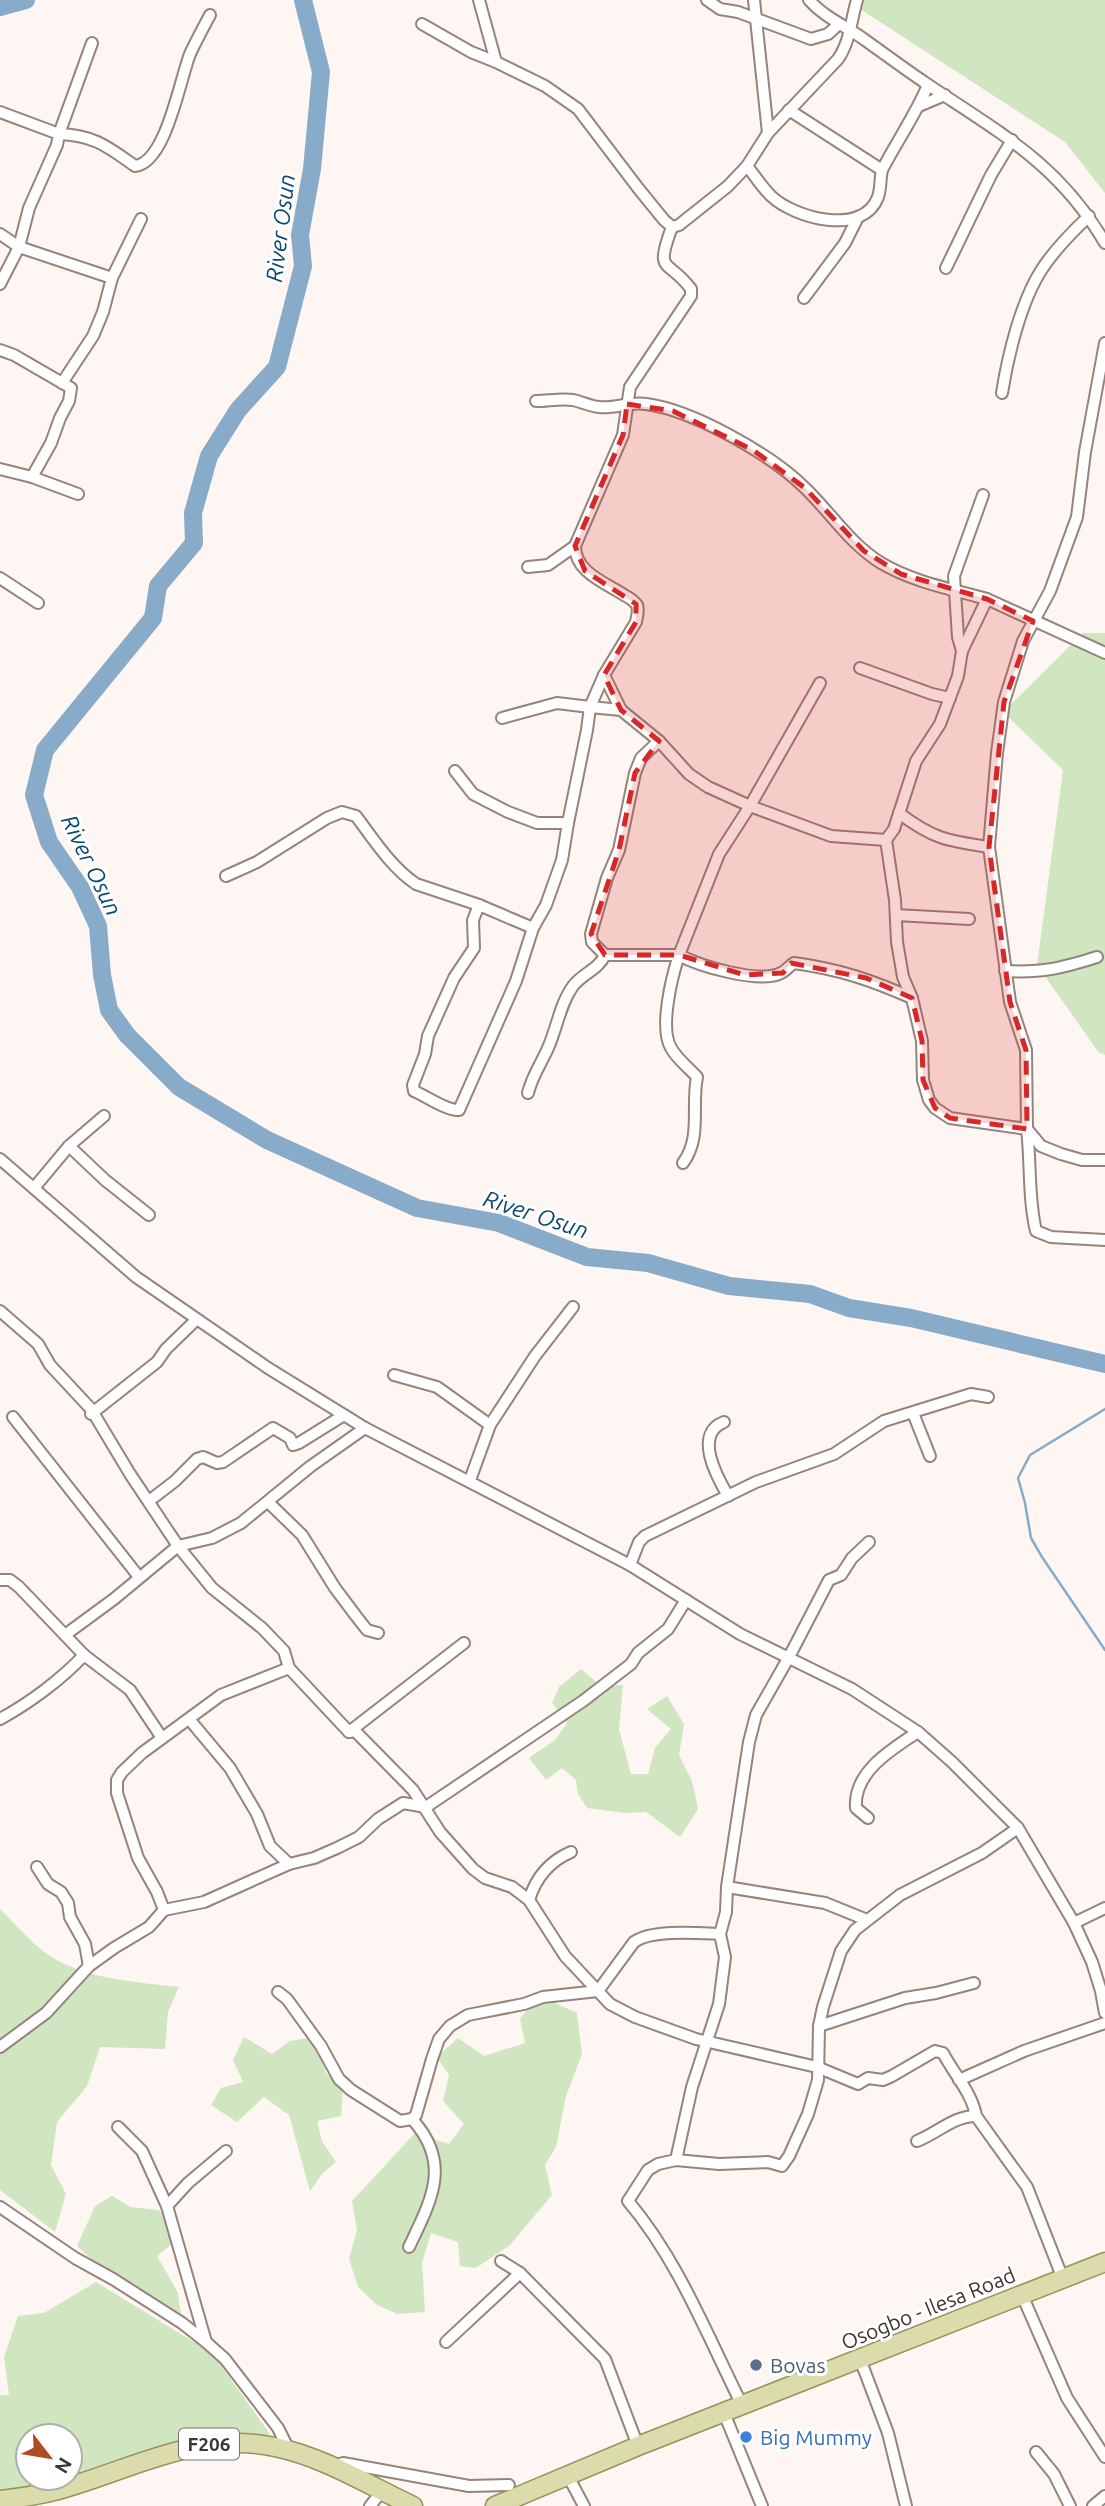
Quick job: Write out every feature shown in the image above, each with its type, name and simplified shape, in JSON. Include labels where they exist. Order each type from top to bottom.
[{"type":"main road","name":"Osogbo - Ilesa Road","points":[[495,2506],[742,2404],[1105,2262]]},
{"type":"main road","name":"F206","points":[[0,2500],[59,2490],[157,2455],[208,2444],[245,2442],[289,2450],[332,2467],[413,2506]]},
{"type":"street","points":[[478,0],[496,62]]},
{"type":"street","points":[[707,0],[720,9],[756,18],[776,28],[811,39],[844,26]]},
{"type":"street","points":[[754,0],[768,133]]},
{"type":"street","points":[[809,0],[928,85],[1012,140],[1060,181],[1089,216],[1105,243]]},
{"type":"street","points":[[672,227],[680,225],[709,203],[747,166],[768,133],[838,59],[845,47],[844,26],[857,0]]},
{"type":"street","points":[[0,112],[59,134],[95,140],[115,150],[135,166],[148,161],[162,136],[190,55],[210,15]]},
{"type":"street","points":[[422,24],[471,52],[544,86],[578,109],[638,188],[672,227]]},
{"type":"street","points":[[0,284],[19,247],[29,208],[57,145],[92,43]]},
{"type":"street","points":[[804,298],[845,243],[858,217],[877,199],[883,170],[928,85]]},
{"type":"street","points":[[919,106],[945,95]]},
{"type":"street","points":[[789,110],[883,170]]},
{"type":"street","points":[[946,268],[991,175],[1012,140]]},
{"type":"street","points":[[747,166],[778,201],[820,219],[843,220],[858,217]]},
{"type":"street","points":[[1002,393],[1006,365],[1017,329],[1037,280],[1043,268],[1089,216]]},
{"type":"street","points":[[62,383],[93,336],[112,278],[141,219]]},
{"type":"street","points":[[478,905],[473,920],[474,948],[454,978],[428,1036],[425,1054],[412,1089],[453,1110],[459,1110],[463,1103],[524,961],[533,928],[546,905],[562,860],[590,707],[604,675],[636,622],[636,604],[585,571],[577,562],[575,546],[623,435],[630,387],[691,296],[691,289],[668,269],[664,262],[664,249],[672,227]]},
{"type":"street","points":[[0,234],[19,247],[112,278]]},
{"type":"street","points":[[1105,343],[1102,387],[1085,452],[1077,517],[1051,591],[1023,640],[1004,702],[989,847],[1010,1002],[1026,1049],[1030,1192],[1036,1231],[1051,1237],[1105,1240]]},
{"type":"street","points":[[0,350],[14,355],[71,388],[69,401],[44,458],[32,477]]},
{"type":"street","points":[[536,401],[570,400],[597,407],[644,403],[723,432],[796,480],[847,535],[872,557],[901,574],[987,599],[1105,653]]},
{"type":"street","points":[[0,470],[32,477],[78,494]]},
{"type":"street","points":[[962,651],[958,637],[954,576],[983,495]]},
{"type":"street","points":[[528,567],[548,565],[575,546]]},
{"type":"street","points":[[0,578],[38,603]]},
{"type":"street","points":[[987,599],[962,651],[958,676],[940,724],[916,761],[894,829],[886,840],[903,977],[912,998],[922,1041],[923,1080],[929,1100],[935,1108],[950,1118],[1027,1129],[1041,1146],[1061,1154],[1082,1160],[1105,1160]]},
{"type":"street","points":[[860,668],[932,695],[950,698]]},
{"type":"street","points":[[604,675],[621,710],[659,741],[689,774],[700,782],[750,806],[817,832],[850,839],[886,840]]},
{"type":"street","points":[[682,1163],[694,1143],[694,1096],[697,1077],[670,1046],[667,1010],[671,978],[719,854],[750,806],[820,683]]},
{"type":"street","points":[[502,718],[557,703],[621,710]]},
{"type":"street","points":[[659,741],[641,758],[635,773],[618,850],[591,934],[592,942],[605,955],[679,955],[692,962],[745,975],[783,973],[794,963],[826,967],[866,978],[912,998]]},
{"type":"street","points":[[455,771],[467,789],[508,812],[537,823],[568,822]]},
{"type":"street","points":[[226,876],[257,862],[327,818],[349,812],[356,816],[387,857],[408,879],[533,928]]},
{"type":"street","points":[[900,813],[930,835],[989,847]]},
{"type":"street","points":[[896,915],[969,919]]},
{"type":"street","points":[[528,1093],[533,1075],[550,1045],[569,994],[579,979],[601,963],[605,955]]},
{"type":"street","points":[[1005,971],[1035,973],[1062,969],[1097,957]]},
{"type":"street","points":[[34,1188],[69,1146],[104,1116]]},
{"type":"street","points":[[69,1146],[105,1180],[149,1215]]},
{"type":"street","points":[[0,1159],[136,1277],[268,1368],[365,1428],[630,1565],[740,1634],[852,1689],[918,1732],[1018,1828],[1074,1923],[1092,1962],[1105,2013]]},
{"type":"street","points":[[470,1480],[490,1425],[535,1356],[573,1307]]},
{"type":"street","points":[[0,1311],[38,1344],[50,1365],[91,1409],[91,1413],[178,1546],[212,1588],[262,1628],[284,1651],[289,1668],[349,1732]]},
{"type":"street","points":[[91,1413],[157,1362],[166,1349],[196,1320]]},
{"type":"street","points":[[394,1375],[437,1387],[490,1425]]},
{"type":"street","points":[[630,1565],[635,1549],[645,1536],[756,1482],[835,1454],[884,1421],[971,1394],[988,1397]]},
{"type":"street","points":[[914,1413],[930,1456]]},
{"type":"street","points":[[149,1501],[197,1459],[203,1457],[217,1463],[223,1462],[273,1428],[290,1438],[293,1445],[299,1444],[344,1415]]},
{"type":"street","points":[[13,1417],[139,1577]]},
{"type":"street","points":[[724,1422],[718,1424],[713,1431],[708,1450],[719,1481],[728,1496]]},
{"type":"street","points":[[65,1635],[178,1546],[212,1538],[241,1522],[365,1428]]},
{"type":"street","points":[[268,1502],[302,1535],[335,1588],[367,1630],[378,1633]]},
{"type":"street","points":[[677,2160],[692,2087],[716,2015],[723,1978],[725,1957],[720,1934],[726,1912],[727,1887],[749,1742],[756,1715],[829,1580],[841,1575],[852,1558],[869,1542]]},
{"type":"street","points":[[0,1580],[10,1580],[19,1587],[84,1655],[130,1690],[162,1738]]},
{"type":"street","points":[[0,2047],[46,2013],[89,1966],[149,1927],[164,1910],[204,1902],[289,1864],[314,1857],[359,1837],[378,1819],[403,1803],[426,1807],[583,1701],[631,1664],[638,1653],[668,1629],[686,1600]]},
{"type":"street","points":[[349,1732],[464,1643]]},
{"type":"street","points":[[0,1719],[14,1712],[70,1670],[84,1655]]},
{"type":"street","points":[[164,1910],[138,1858],[116,1785],[122,1772],[162,1738],[221,1695],[289,1668]]},
{"type":"street","points":[[189,1719],[230,1768],[257,1814],[270,1846],[289,1864]]},
{"type":"street","points":[[349,1732],[355,1731],[414,1790],[440,1832],[473,1869],[485,1878],[512,1887],[529,1900],[565,1956],[610,2004],[635,2017],[696,2039],[817,2067],[858,2084],[868,2078],[883,2080],[939,2051],[943,2053],[974,2104],[976,2116],[1027,2187],[1063,2279]]},
{"type":"street","points":[[868,1818],[855,1804],[873,1765],[918,1732]]},
{"type":"street","points":[[742,2404],[680,2277],[641,2216],[628,2201],[648,2170],[658,2164],[677,2160],[719,2164],[768,2162],[782,2166],[789,2157],[808,2114],[818,2080],[819,2026],[841,1951],[855,1930],[900,1895],[982,1853],[1018,1828]]},
{"type":"street","points":[[529,1900],[533,1888],[551,1863],[571,1852]]},
{"type":"street","points":[[37,1867],[48,1884],[61,1892],[68,1903],[70,1917],[85,1944],[89,1966]]},
{"type":"street","points":[[727,1887],[825,1903],[867,1920]]},
{"type":"street","points":[[1074,1923],[1105,1908]]},
{"type":"street","points":[[278,1992],[321,2046],[340,2079],[351,2090],[400,2121],[412,2119],[416,2115],[439,2039],[450,2026],[468,2015],[524,2004],[543,1997],[598,1991],[634,1942],[641,1937],[720,1934]]},
{"type":"street","points":[[819,2026],[905,1998],[974,1983]]},
{"type":"street","points":[[959,2080],[1024,2051],[1105,2023]]},
{"type":"street","points":[[818,2080],[826,2080],[833,2075]]},
{"type":"street","points":[[917,2141],[937,2133],[954,2119],[976,2116]]},
{"type":"street","points":[[409,2247],[434,2183],[436,2164],[432,2147],[412,2119]]},
{"type":"street","points":[[118,2127],[142,2151],[167,2206],[206,2342]]},
{"type":"street","points":[[167,2206],[188,2183],[226,2151]]},
{"type":"street","points":[[0,2207],[75,2258],[182,2323],[206,2342],[225,2359],[278,2428],[289,2450]]},
{"type":"street","points":[[501,2261],[520,2273],[605,2359],[638,2446]]},
{"type":"street","points":[[446,2342],[520,2273]]},
{"type":"street","points":[[1022,2295],[1067,2398],[1105,2457]]},
{"type":"street","points":[[860,2360],[888,2432],[906,2506]]},
{"type":"street","points":[[724,2413],[762,2506]]},
{"type":"street","points":[[1036,2452],[1054,2474],[1070,2506]]},
{"type":"street","points":[[332,2467],[343,2463],[469,2486],[509,2485]]},
{"type":"street","points":[[568,2476],[584,2506]]},
{"type":"street","points":[[370,2506],[382,2491]]},
{"type":"street","points":[[1093,2506],[1105,2496]]},
{"type":"highlighted area","points":[[627,404],[673,411],[753,450],[805,488],[864,551],[901,574],[987,599],[1033,621],[1004,702],[989,847],[1010,1002],[1026,1050],[1027,1129],[950,1118],[935,1108],[923,1080],[922,1041],[912,998],[866,978],[791,963],[783,973],[745,975],[679,955],[605,955],[591,934],[619,850],[635,773],[659,741],[621,710],[604,675],[636,622],[636,604],[585,571],[575,546],[623,435]]},
{"type":"green space","points":[[850,0],[1105,0],[1105,193],[1065,142]]},
{"type":"green space","points":[[1083,633],[1105,633],[1105,1055],[1099,1053],[1037,965],[1063,770],[1003,712]]},
{"type":"green space","points":[[581,1669],[601,1686],[623,1685],[619,1729],[631,1774],[648,1774],[655,1748],[671,1729],[647,1709],[667,1696],[684,1724],[679,1755],[692,1781],[698,1809],[680,1837],[646,1812],[625,1813],[587,1808],[578,1794],[576,1780],[562,1768],[546,1780],[529,1758],[555,1740],[567,1723],[552,1703],[559,1687]]},
{"type":"green space","points":[[0,1909],[43,1951],[73,1968],[108,1978],[179,1987],[168,2012],[165,2049],[100,2047],[87,2086],[57,2122],[51,2165],[66,2194],[55,2232],[0,2190]]},
{"type":"green space","points":[[555,2003],[577,2013],[582,2054],[566,2096],[556,2147],[545,2165],[552,2195],[510,2245],[476,2268],[460,2266],[458,2242],[431,2233],[422,2263],[425,2312],[397,2314],[377,2305],[358,2287],[349,2259],[357,2230],[352,2201],[415,2133],[449,2144],[464,2124],[443,2101],[449,2075],[437,2057],[458,2038],[484,2056],[525,2043],[520,2018],[532,2005]]},
{"type":"green space","points":[[244,2037],[272,2054],[290,2041],[313,2037],[326,2073],[343,2091],[341,2116],[317,2121],[322,2141],[336,2162],[323,2173],[310,2191],[289,2115],[264,2097],[237,2122],[211,2105],[221,2088],[243,2082],[233,2060]]},
{"type":"green space","points":[[112,2196],[131,2207],[159,2210],[179,2238],[157,2256],[178,2293],[182,2323],[113,2279],[77,2246],[95,2206]]},
{"type":"green space","points":[[96,2282],[212,2353],[270,2434],[84,2479],[84,2422],[14,2422],[14,2492],[31,2492],[2,2499],[0,2395],[9,2395],[4,2357],[18,2316],[44,2313]]},
{"type":"waterway","name":"River Osun","points":[[0,7],[26,0]]},
{"type":"waterway","name":"River Osun","points":[[303,0],[321,72],[312,169],[300,235],[303,266],[277,367],[238,410],[209,456],[193,513],[194,543],[158,586],[153,618],[45,750],[34,795],[49,842],[80,887],[98,926],[102,975],[109,1010],[127,1035],[179,1087],[267,1140],[417,1208],[499,1223],[587,1257],[648,1263],[729,1286],[810,1294],[849,1308],[911,1318],[1105,1364]]},
{"type":"waterway","points":[[1105,1409],[1030,1455],[1018,1478],[1031,1538],[1105,1650]]},
{"type":"place","name":"Bovas","points":[[756,2365]]},
{"type":"place","name":"Big Mummy","points":[[746,2437]]}]
